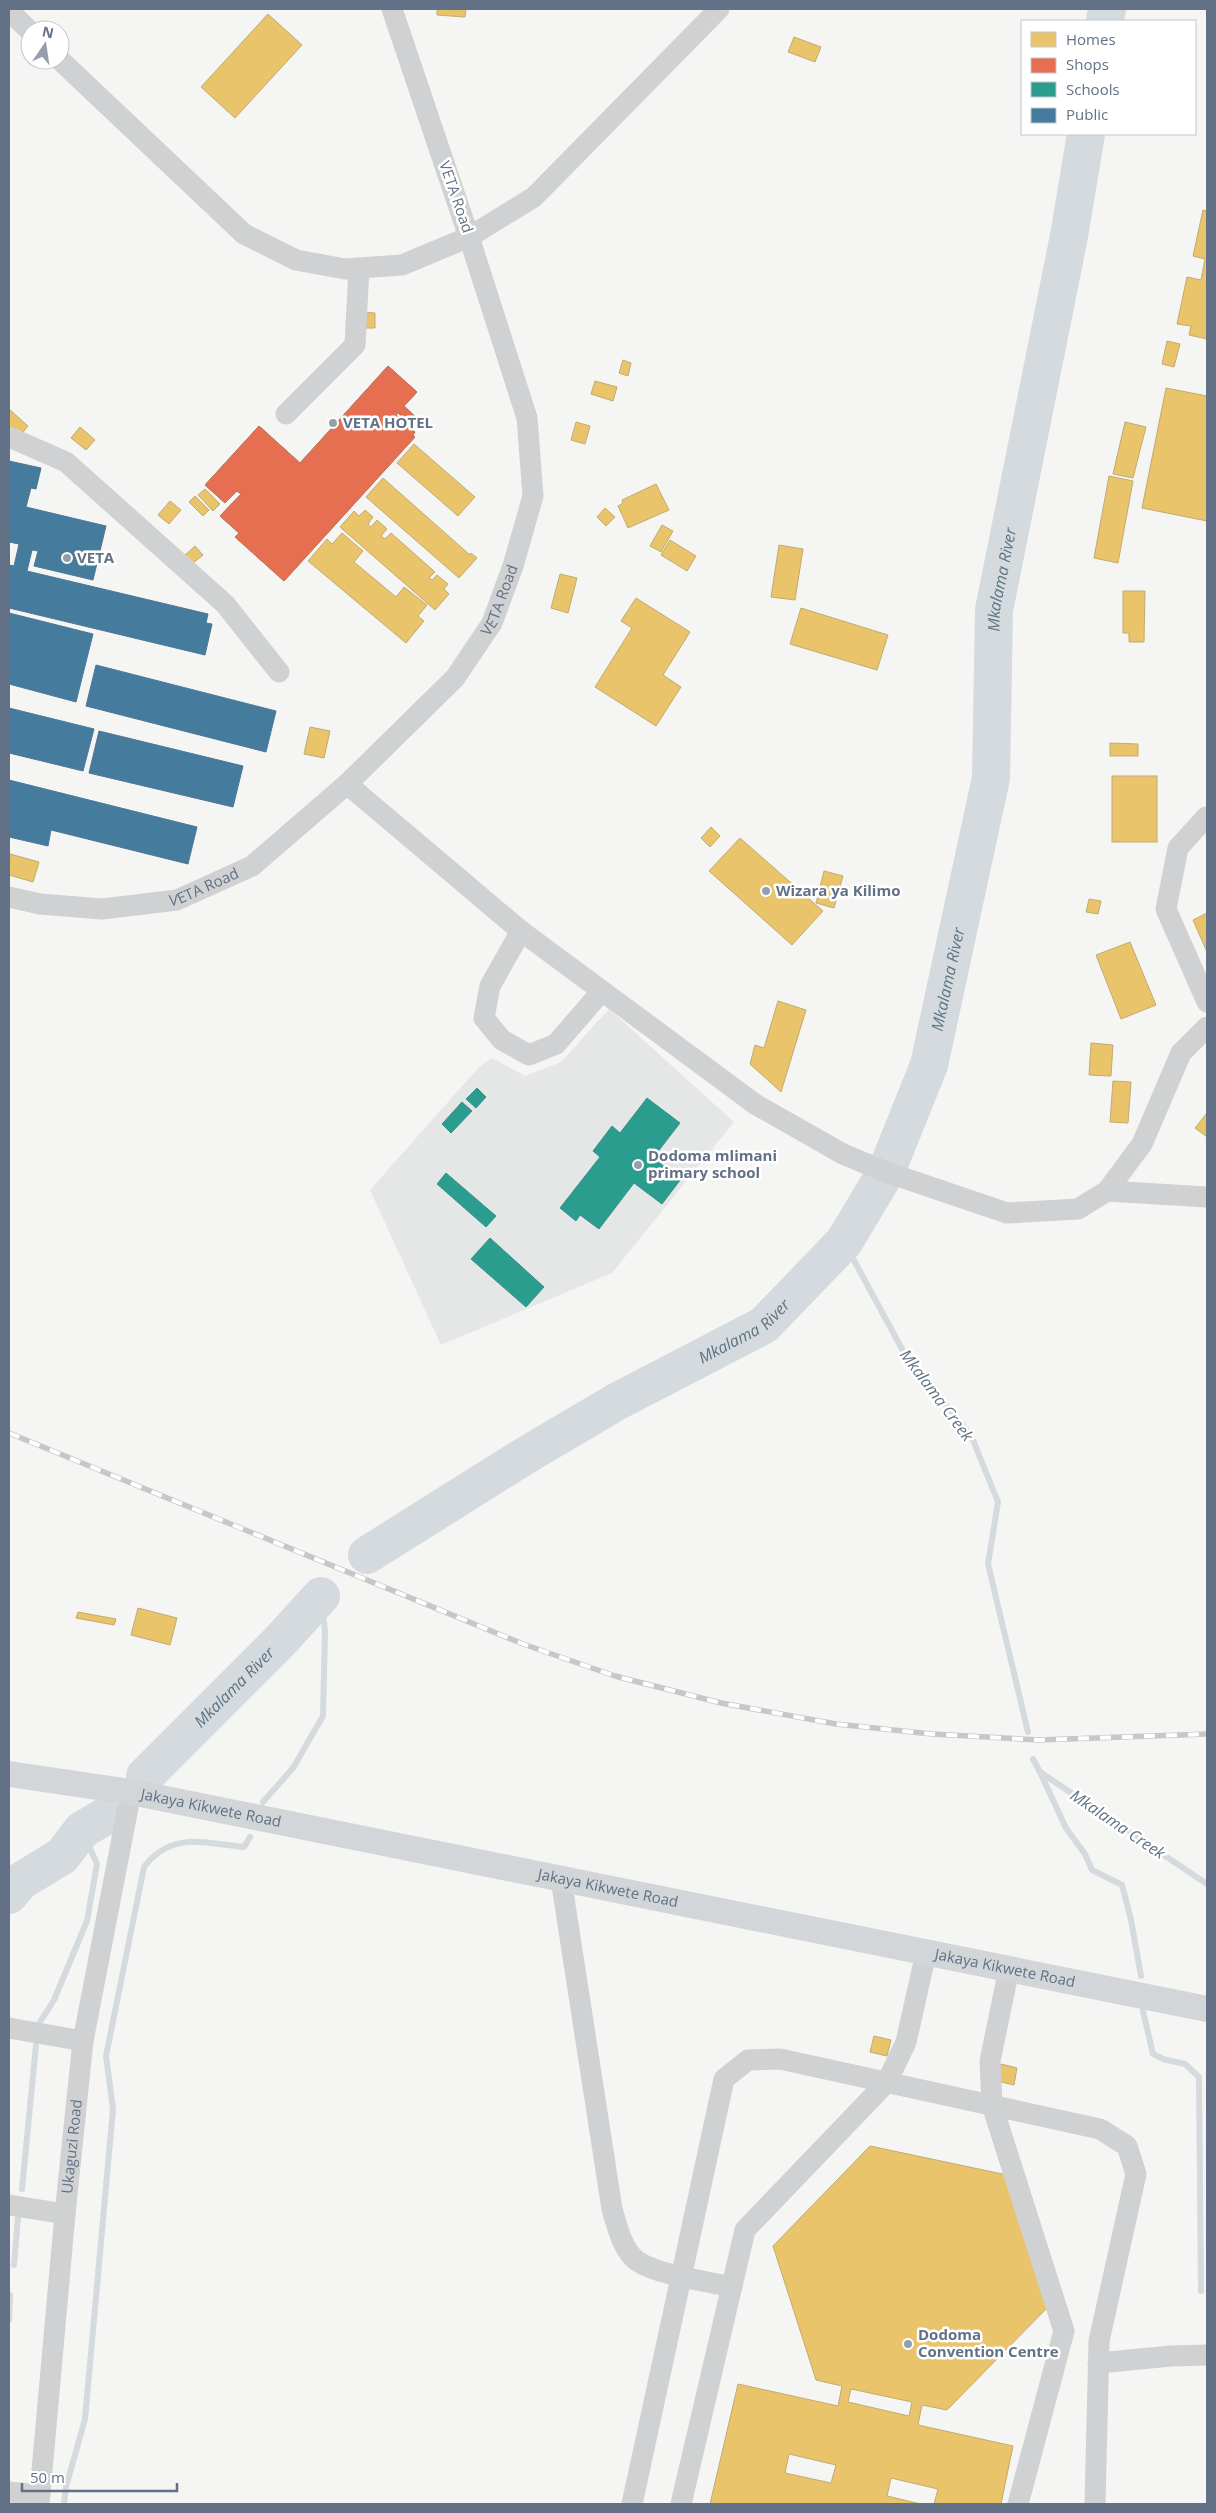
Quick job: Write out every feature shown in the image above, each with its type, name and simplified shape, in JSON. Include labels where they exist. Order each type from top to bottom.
[{"type":"main road","name":"Jakaya Kikwete Road","points":[[9,1774],[131,1792],[1207,2009]]},
{"type":"street","name":"VETA Road","points":[[9,897],[40,904],[102,910],[177,900],[252,866],[347,784],[455,678],[492,623],[513,566],[533,496],[527,418],[469,237],[392,9]]},
{"type":"street","points":[[70,69],[244,234],[296,260],[345,269],[402,265],[469,237],[534,196],[719,9]]},
{"type":"street","points":[[9,11],[20,21]]},
{"type":"street","points":[[286,414],[354,345],[359,268]]},
{"type":"street","points":[[9,437],[66,462],[226,604],[279,672]]},
{"type":"street","points":[[347,784],[521,931],[755,1104],[843,1154],[886,1172],[1007,1212],[1078,1210],[1107,1191],[1142,1144],[1181,1053],[1207,1027]]},
{"type":"street","points":[[1206,817],[1178,848],[1166,909],[1207,1002]]},
{"type":"street","points":[[521,931],[490,986],[484,1018],[502,1040],[529,1055],[556,1044],[602,991]]},
{"type":"street","points":[[1107,1191],[1207,1197]]},
{"type":"street","name":"Ukaguzi Road","points":[[39,2500],[65,2214],[84,2041],[131,1792]]},
{"type":"street","points":[[561,1879],[612,2209],[620,2237],[636,2260],[656,2270],[732,2287]]},
{"type":"street","points":[[681,2504],[745,2230],[887,2082],[906,2042],[926,1953]]},
{"type":"street","points":[[1009,1969],[990,2060],[992,2105],[1064,2331],[1018,2504]]},
{"type":"street","points":[[9,2028],[84,2041]]},
{"type":"street","points":[[632,2504],[724,2079],[748,2060],[780,2059],[1100,2129],[1126,2146],[1136,2174],[1099,2341],[1095,2504]]},
{"type":"street","points":[[9,2205],[65,2214]]},
{"type":"street","points":[[1098,2363],[1170,2356],[1207,2355]]},
{"type":"street","points":[[9,2492],[39,2500]]},
{"type":"shaded area","points":[[609,1009],[734,1122],[612,1273],[441,1345],[370,1190],[479,1067],[492,1058],[525,1076],[561,1062]]},
{"type":"building: Homes","points":[[437,9],[466,9],[465,17],[437,15]]},
{"type":"building: Homes","points":[[268,14],[302,45],[235,118],[201,87]]},
{"type":"building: Homes","points":[[794,37],[821,47],[815,62],[788,52]]},
{"type":"building: Homes","points":[[1203,210],[1207,211],[1207,339],[1189,335],[1191,326],[1177,324],[1187,277],[1201,280],[1205,259],[1193,256]]},
{"type":"building: Homes","points":[[359,312],[375,313],[375,328],[359,328]]},
{"type":"building: Homes","points":[[1167,341],[1180,344],[1174,367],[1162,364]]},
{"type":"building: Homes","points":[[623,360],[631,363],[628,376],[619,373]]},
{"type":"building: Homes","points":[[388,366],[417,392],[404,406],[420,421],[414,428],[398,413],[396,415],[415,432],[413,435],[415,437],[284,581],[235,537],[239,533],[220,516],[241,494],[237,491],[225,503],[205,485],[259,426],[300,463]],"holes":[[[391,420],[403,431],[352,486],[341,476]],[[240,470],[245,475],[239,482],[234,477]],[[257,483],[267,492],[271,488],[276,492],[268,500],[253,486]],[[328,490],[340,500],[313,531],[301,520]]]},
{"type":"building: Homes","points":[[595,381],[617,387],[613,401],[591,394]]},
{"type":"building: Homes","points":[[1166,388],[1207,396],[1207,521],[1142,508]]},
{"type":"building: Homes","points":[[9,409],[28,426],[20,436],[9,426]]},
{"type":"building: Homes","points":[[576,422],[590,426],[585,444],[571,440]]},
{"type":"building: Homes","points":[[1125,422],[1146,427],[1133,478],[1113,474]]},
{"type":"building: Homes","points":[[80,427],[95,440],[86,450],[71,438]]},
{"type":"building: Homes","points":[[414,444],[475,497],[458,516],[397,463]]},
{"type":"building: Homes","points":[[1109,476],[1133,481],[1118,563],[1094,558]]},
{"type":"building: Homes","points":[[383,478],[470,555],[471,553],[477,558],[459,578],[366,497]]},
{"type":"building: Homes","points":[[656,484],[669,510],[628,528],[618,506],[623,503],[622,500]]},
{"type":"building: Homes","points":[[205,489],[220,504],[213,511],[198,495]]},
{"type":"building: Homes","points":[[195,496],[209,510],[203,516],[189,502]]},
{"type":"building: Homes","points":[[170,501],[181,510],[169,524],[158,515]]},
{"type":"building: Homes","points":[[605,508],[615,517],[606,526],[597,517]]},
{"type":"building: Homes","points":[[365,510],[373,517],[368,524],[371,527],[377,520],[387,529],[381,536],[385,539],[391,533],[435,572],[429,578],[432,580],[437,575],[448,584],[444,589],[449,594],[435,610],[340,527],[354,511],[359,516]]},
{"type":"building: Homes","points":[[662,525],[673,531],[661,552],[650,546]]},
{"type":"building: Homes","points":[[342,533],[363,551],[354,562],[396,597],[404,587],[427,605],[418,616],[424,621],[406,643],[308,561],[327,539],[332,544]]},
{"type":"building: Homes","points":[[670,540],[696,556],[687,571],[661,555]]},
{"type":"building: Homes","points":[[779,545],[803,549],[795,600],[771,597]]},
{"type":"building: Homes","points":[[195,546],[203,555],[192,564],[184,556]]},
{"type":"building: Homes","points":[[560,574],[577,578],[568,613],[551,608]]},
{"type":"building: Homes","points":[[1123,591],[1145,591],[1144,642],[1129,642],[1129,633],[1123,633]]},
{"type":"building: Homes","points":[[636,598],[690,632],[663,675],[681,687],[656,726],[595,687],[632,628],[621,621]]},
{"type":"building: Homes","points":[[801,608],[888,635],[877,670],[790,644]]},
{"type":"building: Homes","points":[[310,727],[330,731],[324,758],[304,754]]},
{"type":"building: Homes","points":[[1110,743],[1138,744],[1138,756],[1110,756]]},
{"type":"building: Homes","points":[[1112,776],[1157,776],[1157,842],[1112,842]]},
{"type":"building: Homes","points":[[711,827],[720,836],[710,847],[701,838]]},
{"type":"building: Homes","name":"Wizara ya Kilimo","points":[[740,838],[823,911],[792,945],[709,871]]},
{"type":"building: Homes","points":[[10,854],[39,862],[33,882],[9,875]]},
{"type":"building: Homes","points":[[824,871],[843,876],[834,908],[816,903]]},
{"type":"building: Homes","points":[[1089,899],[1101,901],[1098,914],[1086,912]]},
{"type":"building: Homes","points":[[1207,913],[1207,952],[1193,920]]},
{"type":"building: Homes","points":[[1130,942],[1156,1005],[1121,1019],[1096,955]]},
{"type":"building: Homes","points":[[778,1001],[806,1010],[781,1092],[750,1064],[755,1045],[764,1048]]},
{"type":"building: Homes","points":[[1091,1043],[1113,1045],[1111,1076],[1089,1075]]},
{"type":"building: Homes","points":[[1113,1081],[1131,1082],[1128,1123],[1110,1122]]},
{"type":"building: Homes","points":[[1207,1113],[1207,1137],[1195,1128]]},
{"type":"building: Homes","points":[[138,1608],[177,1618],[170,1645],[131,1635]]},
{"type":"building: Homes","points":[[78,1612],[116,1619],[114,1625],[76,1618]]},
{"type":"building: Homes","points":[[874,2036],[891,2040],[887,2056],[870,2052]]},
{"type":"building: Homes","points":[[1001,2064],[1017,2068],[1014,2085],[997,2081]]},
{"type":"building: Homes","name":"Dodoma Convention Centre","points":[[870,2146],[1007,2175],[1047,2308],[947,2410],[922,2405],[918,2425],[1013,2446],[1001,2504],[934,2504],[938,2489],[891,2478],[887,2496],[921,2504],[710,2504],[738,2384],[838,2406],[842,2386],[816,2380],[773,2246]],"holes":[[[851,2389],[912,2402],[909,2416],[848,2402]],[[789,2454],[836,2465],[831,2483],[785,2473]]]},
{"type":"building: Shops","points":[[388,366],[417,392],[404,406],[420,421],[414,428],[398,413],[396,415],[415,432],[413,435],[415,437],[284,581],[235,537],[239,533],[220,516],[241,494],[237,491],[225,503],[205,485],[259,426],[300,463]]},
{"type":"building: Schools","points":[[477,1088],[486,1097],[476,1108],[466,1099]]},
{"type":"building: Schools","points":[[647,1098],[680,1123],[653,1158],[681,1179],[662,1204],[634,1183],[599,1229],[580,1215],[576,1221],[560,1208],[600,1157],[593,1151],[612,1126],[620,1133]]},
{"type":"building: Schools","points":[[462,1102],[472,1111],[451,1133],[442,1124]]},
{"type":"building: Schools","points":[[446,1173],[496,1216],[486,1227],[437,1184]]},
{"type":"building: Schools","points":[[490,1238],[544,1287],[526,1307],[471,1259]]},
{"type":"building: Public","name":"VETA","points":[[9,461],[41,468],[36,489],[31,488],[26,507],[106,526],[93,580],[34,566],[38,551],[32,550],[27,571],[208,614],[206,623],[212,624],[205,655],[9,608],[9,565],[14,566],[19,544],[9,542]]},
{"type":"building: Public","points":[[9,613],[93,634],[76,702],[9,684]]},
{"type":"building: Public","points":[[96,665],[276,711],[266,752],[86,706]]},
{"type":"building: Public","points":[[9,708],[94,729],[83,771],[9,753]]},
{"type":"building: Public","points":[[99,731],[243,766],[233,807],[89,773]]},
{"type":"building: Public","points":[[9,780],[197,827],[188,864],[51,830],[48,846],[9,837]]},
{"type":"waterway","name":"Mkalama River","points":[[1105,20],[1107,9]]},
{"type":"waterway","name":"Mkalama River","points":[[367,1555],[523,1457],[616,1402],[764,1325],[844,1242],[886,1172],[929,1065],[991,778],[994,610],[1069,236],[1086,135]]},
{"type":"waterway","name":"Mkalama Creek","points":[[844,1242],[908,1360],[971,1435],[998,1502],[988,1564],[1028,1732]]},
{"type":"waterway","points":[[263,1802],[293,1768],[323,1716],[325,1631],[321,1596]]},
{"type":"waterway","name":"Mkalama River","points":[[145,1776],[280,1641],[321,1596]]},
{"type":"waterway","name":"Mkalama Creek","points":[[1033,1759],[1040,1772],[1207,1884]]},
{"type":"waterway","points":[[1040,1772],[1066,1828],[1085,1854],[1092,1870],[1122,1885],[1131,1920],[1141,1976]]},
{"type":"waterway","name":"Mkalama River","points":[[9,1895],[21,1881],[62,1856],[82,1830],[104,1817]]},
{"type":"waterway","points":[[40,2022],[54,2000],[87,1921],[97,1864],[82,1830]]},
{"type":"waterway","points":[[64,2504],[66,2487],[85,2419],[113,2109],[106,2056],[144,1867],[154,1856],[166,1848],[177,1844],[202,1842],[244,1847],[250,1837]]},
{"type":"waterway","points":[[1143,2011],[1153,2054],[1163,2059],[1185,2064],[1199,2077],[1201,2291]]},
{"type":"waterway","points":[[22,2189],[36,2045]]},
{"type":"waterway","points":[[14,2265],[18,2217]]},
{"type":"waterway","points":[[9,2320],[10,2295]]},
{"type":"railway","points":[[9,1433],[523,1644],[615,1676],[721,1703],[836,1724],[932,1734],[1039,1740],[1207,1734]]},
{"type":"place","name":"VETA HOTEL","points":[[333,423]]},
{"type":"place","name":"VETA","points":[[67,558]]},
{"type":"place","name":"Wizara ya Kilimo","points":[[766,891]]},
{"type":"place","name":"Dodoma mlimani primary school","points":[[638,1165]]},
{"type":"place","name":"Dodoma Convention Centre","points":[[908,2344]]}]
